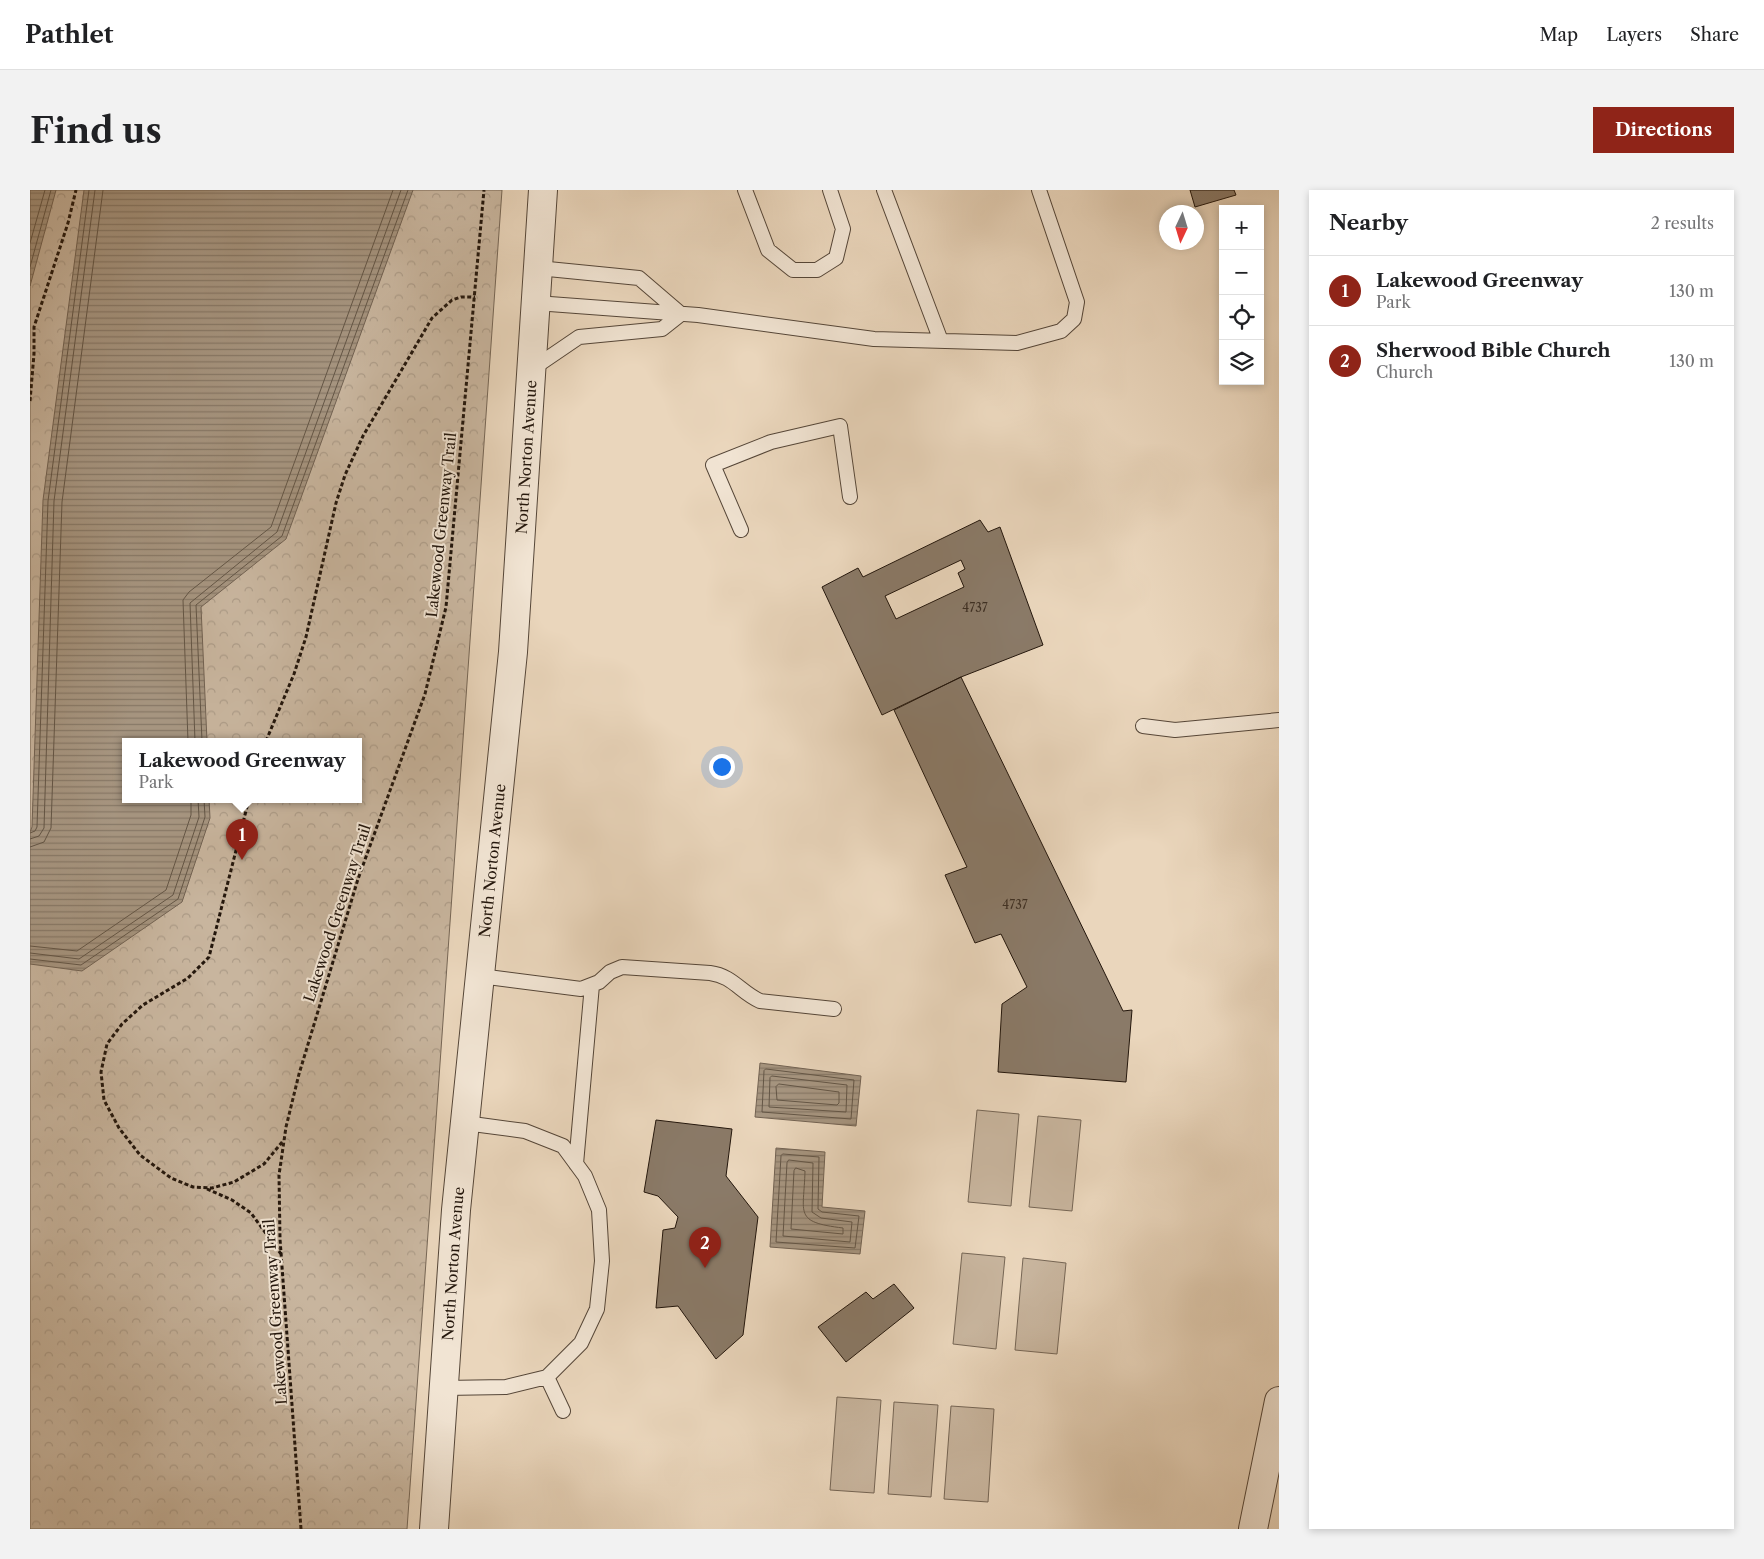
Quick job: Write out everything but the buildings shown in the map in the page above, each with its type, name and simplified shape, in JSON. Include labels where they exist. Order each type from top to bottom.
[{"type":"street","name":"North Norton Avenue","points":[[434,1529],[456,1210],[513,652],[543,190]]},
{"type":"street","points":[[1253,1529],[1279,1400]]},
{"type":"lane","points":[[745,190],[768,250],[793,270],[817,270],[836,258],[842,229],[830,190]]},
{"type":"lane","points":[[884,190],[941,341]]},
{"type":"lane","points":[[536,303],[680,314],[874,339],[1017,343],[1061,331],[1074,319],[1077,302],[1039,190]]},
{"type":"lane","points":[[538,268],[640,278],[680,314]]},
{"type":"lane","points":[[531,369],[579,337],[662,329],[680,314]]},
{"type":"lane","points":[[741,530],[713,464],[771,442],[840,426],[850,497]]},
{"type":"lane","points":[[1143,726],[1175,730],[1279,720]]},
{"type":"lane","points":[[480,976],[581,989],[592,985],[622,967],[710,973],[724,975],[749,996],[760,1001],[834,1009]]},
{"type":"lane","points":[[576,1164],[592,985]]},
{"type":"lane","points":[[444,1388],[506,1387],[547,1377],[580,1343],[597,1309],[602,1261],[599,1210],[585,1176],[562,1146],[525,1131],[465,1123]]},
{"type":"lane","points":[[547,1377],[563,1411]]},
{"type":"path","points":[[30,401],[34,327],[68,223],[76,190]]},
{"type":"path","name":"Lakewood Greenway Trail","points":[[301,1529],[281,1254],[279,1175],[284,1140],[299,1074],[358,878],[425,694],[446,607],[484,190]]},
{"type":"path","points":[[267,738],[294,674],[306,637],[336,503],[345,475],[362,436],[413,347],[432,318],[452,300],[461,297],[475,297]]},
{"type":"path","points":[[248,803],[208,957],[188,978],[143,1005],[122,1024],[107,1044],[101,1072],[104,1100],[119,1128],[140,1154],[171,1178],[193,1187],[212,1188],[234,1182],[264,1164],[284,1140]]},
{"type":"path","points":[[203,1187],[232,1200],[252,1213],[281,1254]]},
{"type":"green space","points":[[30,190],[502,190],[407,1529],[30,1529]]},
{"type":"green space","points":[[977,1110],[1019,1114],[1011,1206],[968,1202]]},
{"type":"green space","points":[[1038,1116],[1081,1120],[1072,1211],[1029,1207]]},
{"type":"green space","points":[[962,1253],[1005,1257],[996,1349],[953,1344]]},
{"type":"green space","points":[[1023,1258],[1066,1263],[1057,1354],[1015,1350]]},
{"type":"green space","points":[[837,1397],[881,1400],[874,1493],[830,1490]]},
{"type":"green space","points":[[894,1402],[938,1405],[931,1497],[888,1494]]},
{"type":"green space","points":[[951,1406],[994,1409],[988,1502],[944,1499]]},
{"type":"water","points":[[30,190],[56,190],[30,286]]},
{"type":"water","points":[[84,190],[413,190],[286,539],[201,607],[207,738],[122,738],[122,803],[209,803],[210,818],[182,902],[82,971],[30,964],[30,832],[32,827],[43,500]]},
{"type":"water","points":[[760,1063],[861,1076],[856,1126],[755,1117]]},
{"type":"water","points":[[776,1148],[825,1152],[822,1207],[865,1211],[860,1254],[770,1247]]},
{"type":"place","name":"Lakewood Greenway","points":[[242,860]]},
{"type":"place","name":"Sherwood Bible Church","points":[[705,1268]]}]
